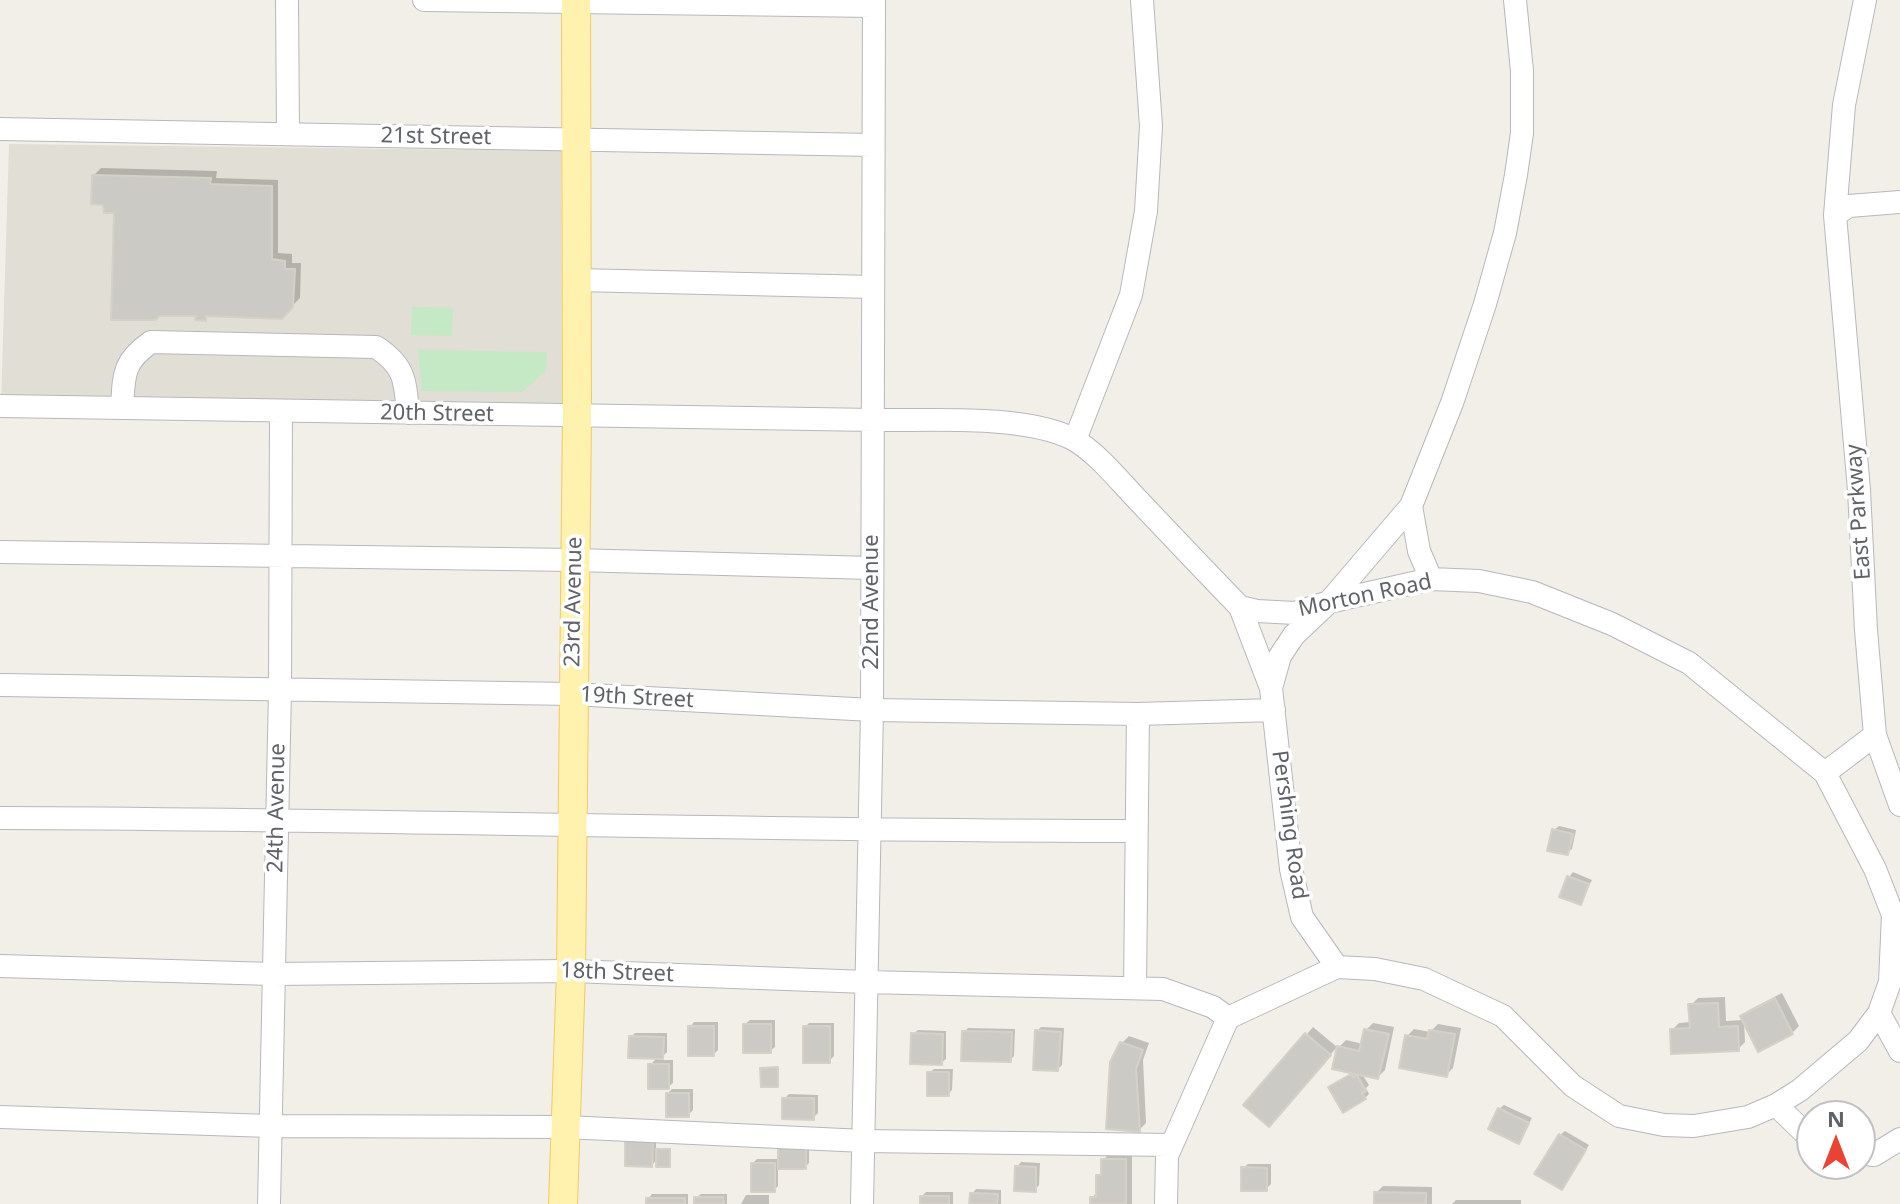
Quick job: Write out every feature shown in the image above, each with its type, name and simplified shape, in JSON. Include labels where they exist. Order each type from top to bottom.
[{"type":"main road","name":"23rd Avenue","points":[[563,1204],[571,971],[577,416],[576,1]]},
{"type":"street","points":[[287,0],[288,133]]},
{"type":"street","points":[[424,0],[874,3]]},
{"type":"street","points":[[1075,440],[1131,295],[1146,211],[1151,126],[1142,0]]},
{"type":"street","name":"Pershing Road","points":[[1272,699],[1280,656],[1294,635],[1329,602],[1411,506],[1452,403],[1505,233],[1522,133],[1522,71],[1515,0]]},
{"type":"street","name":"East Parkway","points":[[1865,0],[1844,105],[1835,215],[1859,490],[1875,735],[1900,805]]},
{"type":"street","name":"22nd Avenue","points":[[862,1204],[872,710],[874,3]]},
{"type":"street","name":"21st Street","points":[[0,129],[873,145]]},
{"type":"street","points":[[1835,215],[1849,206],[1900,202]]},
{"type":"street","points":[[578,280],[873,287]]},
{"type":"street","points":[[122,408],[125,370],[134,354],[151,342],[376,347],[395,360],[405,382],[408,413]]},
{"type":"street","name":"20th Street","points":[[0,406],[874,420]]},
{"type":"street","name":"24th Avenue","points":[[269,1204],[280,690],[281,411]]},
{"type":"street","points":[[874,420],[1009,424],[1034,427],[1075,440],[1108,469],[1240,607]]},
{"type":"street","points":[[1411,506],[1419,551],[1431,579]]},
{"type":"street","points":[[0,552],[574,560],[872,568]]},
{"type":"street","name":"Morton Road","points":[[1240,607],[1295,613],[1329,602],[1431,579],[1479,581],[1532,592],[1612,624],[1689,663],[1825,773]]},
{"type":"street","name":"Pershing Road","points":[[1240,607],[1272,699],[1291,869],[1302,917],[1337,967]]},
{"type":"street","name":"19th Street","points":[[0,685],[572,694],[872,710],[1138,714],[1272,699]]},
{"type":"street","points":[[1135,988],[1138,714]]},
{"type":"street","points":[[1166,1204],[1167,1156],[1228,1018],[1337,967],[1375,969],[1424,979],[1503,1016],[1573,1086],[1619,1116],[1664,1125],[1694,1126],[1748,1117],[1800,1090],[1858,1041],[1879,1013],[1890,982],[1896,913],[1825,773],[1875,735]]},
{"type":"street","points":[[0,818],[277,818],[870,831],[1135,831]]},
{"type":"street","name":"18th Street","points":[[0,966],[273,974],[571,971],[1163,989],[1213,1007],[1228,1018]]},
{"type":"street","points":[[1879,1013],[1900,1051]]},
{"type":"street","points":[[1776,1105],[1796,1124]]},
{"type":"street","points":[[0,1117],[270,1126],[565,1127],[864,1141],[1171,1145]]},
{"type":"street","points":[[1876,1154],[1900,1139]]},
{"type":"shaded area","points":[[9,144],[561,151],[562,406],[1,404]]},
{"type":"green space","points":[[412,307],[453,308],[452,336],[411,335]]},
{"type":"green space","points":[[418,350],[547,352],[546,371],[522,392],[422,391]]},
{"type":"building","points":[[92,175],[211,178],[210,184],[272,186],[272,259],[285,261],[285,269],[295,269],[293,307],[282,319],[206,316],[206,321],[195,320],[196,316],[159,316],[156,320],[111,320],[114,213],[104,213],[103,205],[91,204]]},
{"type":"building","points":[[1552,829],[1573,834],[1568,855],[1547,851]]},
{"type":"building","points":[[1567,876],[1589,884],[1581,905],[1559,897]]},
{"type":"building","points":[[1775,998],[1793,1034],[1758,1052],[1740,1016]]},
{"type":"building","points":[[1718,1003],[1719,1027],[1738,1026],[1739,1051],[1671,1054],[1670,1029],[1690,1028],[1688,1004]]},
{"type":"building","points":[[743,1024],[771,1024],[771,1053],[743,1053]]},
{"type":"building","points":[[688,1026],[714,1026],[714,1056],[688,1056]]},
{"type":"building","points":[[803,1026],[830,1026],[830,1063],[803,1063]]},
{"type":"building","points":[[1364,1029],[1389,1034],[1378,1079],[1332,1069],[1337,1046],[1359,1051]]},
{"type":"building","points":[[1035,1030],[1061,1032],[1058,1071],[1033,1070]]},
{"type":"building","points":[[1429,1030],[1455,1034],[1447,1077],[1399,1068],[1405,1035],[1427,1039]]},
{"type":"building","points":[[962,1031],[1012,1032],[1011,1062],[961,1061]]},
{"type":"building","points":[[911,1033],[943,1034],[942,1065],[910,1064]]},
{"type":"building","points":[[1305,1033],[1331,1055],[1269,1127],[1243,1105]]},
{"type":"building","points":[[629,1036],[664,1037],[663,1059],[628,1058]]},
{"type":"building","points":[[1120,1042],[1143,1050],[1136,1069],[1140,1132],[1106,1129],[1110,1062]]},
{"type":"building","points":[[648,1064],[669,1064],[669,1089],[648,1089]]},
{"type":"building","points":[[778,1067],[778,1087],[761,1087],[760,1068]]},
{"type":"building","points":[[927,1072],[949,1072],[949,1096],[927,1096]]},
{"type":"building","points":[[1351,1074],[1353,1077],[1357,1075],[1366,1091],[1362,1093],[1366,1099],[1343,1113],[1328,1087]]},
{"type":"building","points":[[666,1093],[689,1093],[689,1117],[666,1117]]},
{"type":"building","points":[[782,1098],[814,1098],[814,1120],[782,1119]]},
{"type":"building","points":[[1498,1108],[1529,1123],[1519,1144],[1488,1129]]},
{"type":"building","points":[[1559,1134],[1586,1150],[1562,1190],[1534,1174]]},
{"type":"building","points":[[625,1139],[653,1139],[652,1167],[625,1166]]},
{"type":"building","points":[[778,1141],[806,1141],[806,1169],[778,1169]]},
{"type":"building","points":[[656,1149],[670,1149],[670,1167],[656,1167]]},
{"type":"building","points":[[1101,1159],[1126,1159],[1126,1204],[1090,1204],[1090,1197],[1096,1197],[1096,1175],[1101,1175]]},
{"type":"building","points":[[751,1163],[775,1163],[775,1192],[751,1192]]},
{"type":"building","points":[[1015,1166],[1036,1167],[1036,1192],[1014,1191]]},
{"type":"building","points":[[1241,1167],[1267,1168],[1267,1191],[1241,1191]]},
{"type":"building","points":[[1374,1192],[1426,1193],[1426,1204],[1374,1204]]},
{"type":"building","points":[[970,1193],[998,1194],[997,1204],[969,1204]]},
{"type":"building","points":[[920,1196],[949,1196],[949,1204],[920,1204]]},
{"type":"building","points":[[694,1197],[723,1197],[724,1204],[694,1204]]},
{"type":"building","points":[[646,1198],[685,1198],[685,1204],[646,1204]]}]
